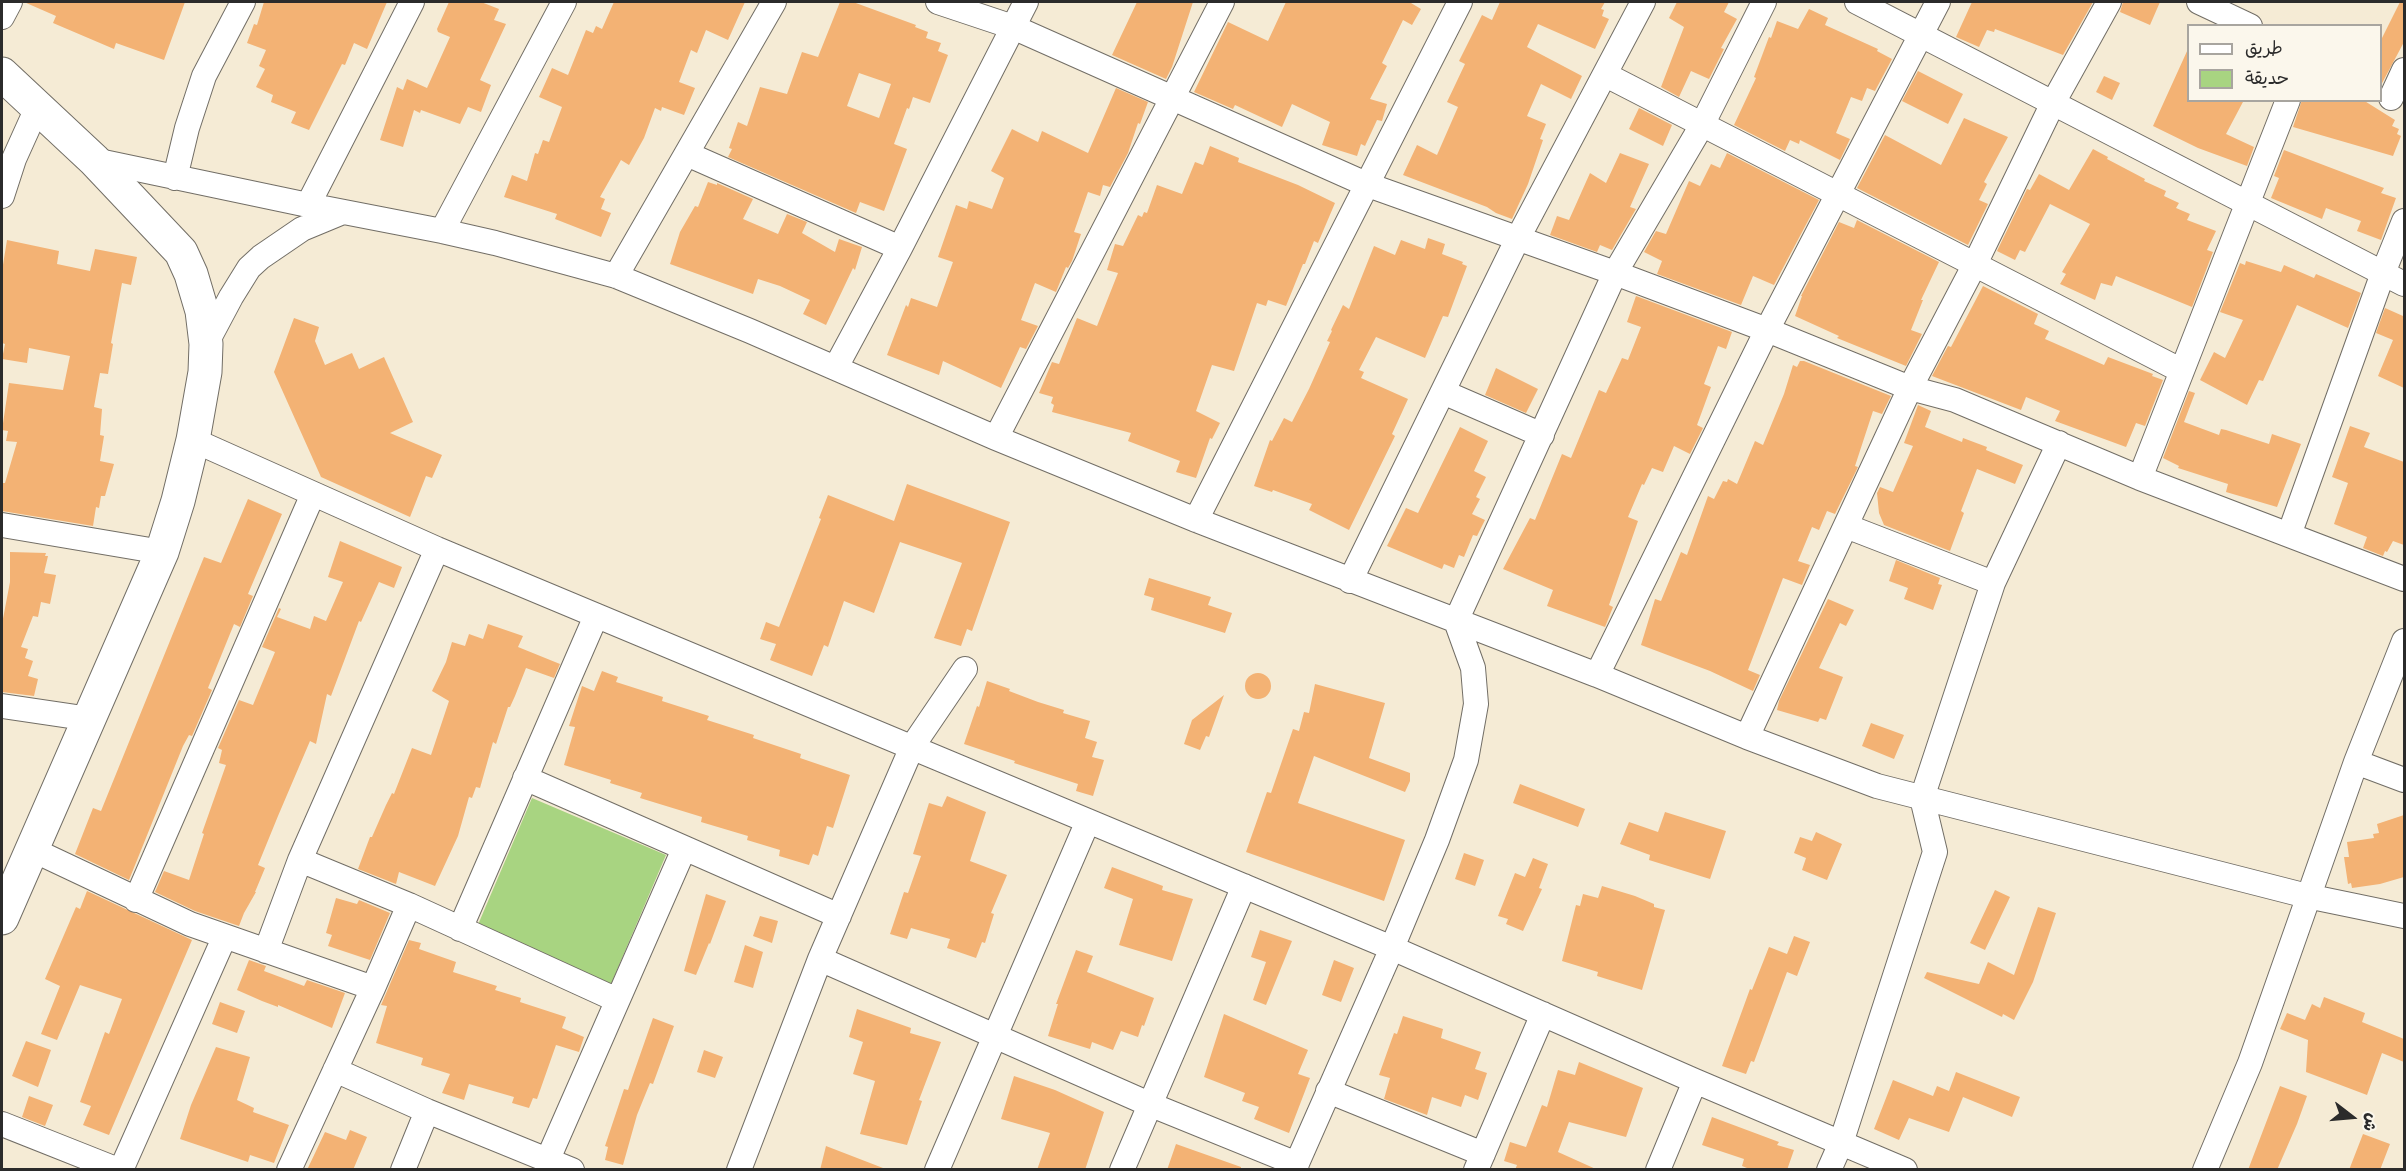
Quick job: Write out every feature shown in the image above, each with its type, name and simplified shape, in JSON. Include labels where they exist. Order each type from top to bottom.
[{"type":"street","points":[[2,17],[10,2]]},
{"type":"street","points":[[175,178],[187,128],[204,76],[243,2]]},
{"type":"street","points":[[308,205],[412,2]]},
{"type":"street","points":[[442,231],[564,2]]},
{"type":"street","points":[[616,276],[774,2]]},
{"type":"street","points":[[938,2],[1013,27],[1368,185],[1616,273],[1767,330],[1910,388],[1955,400],[2140,478],[2404,579]]},
{"type":"street","points":[[836,368],[1026,2]]},
{"type":"street","points":[[996,438],[1222,2]]},
{"type":"street","points":[[1196,520],[1460,2]]},
{"type":"street","points":[[1350,581],[1518,238],[1643,2]]},
{"type":"street","points":[[820,959],[1295,1167],[1392,948],[1437,840],[1466,760],[1476,704],[1473,668],[1456,621],[1616,273],[1702,125],[1764,2]]},
{"type":"street","points":[[1857,2],[2053,104],[2248,201],[2404,284]]},
{"type":"street","points":[[1597,675],[1767,330],[1938,2]]},
{"type":"street","points":[[1747,738],[1910,388],[1975,264],[2053,104],[2109,2]]},
{"type":"street","points":[[2199,2],[2246,24]]},
{"type":"street","points":[[2392,98],[2404,70]]},
{"type":"street","points":[[2,74],[94,160],[181,252],[191,274],[202,311],[206,345],[205,372],[194,440],[162,552],[2,918]]},
{"type":"street","points":[[1606,75],[2182,370]]},
{"type":"street","points":[[2140,478],[2287,102]]},
{"type":"street","points":[[2,196],[14,159],[37,108]]},
{"type":"street","points":[[687,153],[900,248]]},
{"type":"street","points":[[94,160],[442,231],[616,276],[996,438],[1196,520],[1597,675],[1747,738],[1877,786],[2307,896],[2404,916]]},
{"type":"street","points":[[206,345],[249,268],[302,229],[343,212]]},
{"type":"street","points":[[2289,535],[2383,273],[2404,221]]},
{"type":"street","points":[[1443,393],[1542,435]]},
{"type":"street","points":[[194,440],[437,549],[1392,948],[1905,1170]]},
{"type":"street","points":[[1829,1170],[1841,1143],[1935,852],[1922,798],[1993,583],[2059,443]]},
{"type":"street","points":[[136,900],[313,494]]},
{"type":"street","points":[[2,525],[162,552]]},
{"type":"street","points":[[1846,526],[1993,583]]},
{"type":"street","points":[[266,951],[300,860],[437,549]]},
{"type":"street","points":[[460,929],[596,616]]},
{"type":"street","points":[[2205,1170],[2250,1063],[2307,896],[2404,640]]},
{"type":"street","points":[[739,1170],[820,959],[912,747],[965,669]]},
{"type":"street","points":[[2,706],[90,719]]},
{"type":"street","points":[[2356,762],[2404,780]]},
{"type":"street","points":[[525,778],[839,916]]},
{"type":"street","points":[[937,1170],[1088,822]]},
{"type":"street","points":[[31,849],[136,900],[224,938],[373,988]]},
{"type":"street","points":[[548,1159],[684,849]]},
{"type":"street","points":[[300,860],[409,905],[616,1000]]},
{"type":"street","points":[[1122,1170],[1244,886]]},
{"type":"street","points":[[289,1170],[409,905]]},
{"type":"street","points":[[2,1124],[120,1170],[224,938]]},
{"type":"street","points":[[1329,1091],[1479,1162],[1543,1014]]},
{"type":"street","points":[[335,1070],[427,1111],[572,1170]]},
{"type":"street","points":[[1658,1170],[1695,1081]]},
{"type":"street","points":[[403,1170],[427,1111]]},
{"type":"green space","points":[[532,798],[666,855],[611,984],[477,927]]},
{"type":"building","points":[[24,2],[185,2],[164,60],[116,43],[114,49],[53,23],[56,16]]},
{"type":"building","points":[[264,2],[387,2],[367,49],[354,43],[345,65],[342,64],[309,130],[291,123],[296,112],[271,102],[273,95],[256,87],[265,69],[259,66],[266,50],[247,43],[254,24],[257,25]]},
{"type":"building","points":[[449,2],[481,2],[499,9],[494,20],[506,24],[480,80],[491,85],[481,112],[468,107],[460,124],[421,110],[420,113],[414,110],[403,147],[380,140],[397,87],[403,90],[407,79],[427,88],[450,37],[438,32],[437,29]]},
{"type":"building","points":[[614,2],[745,2],[728,40],[706,30],[697,53],[691,50],[679,82],[695,88],[684,115],[662,107],[661,111],[655,108],[644,138],[629,165],[621,160],[600,197],[605,199],[601,209],[611,213],[601,237],[555,219],[557,214],[504,197],[512,175],[527,181],[535,153],[538,154],[543,140],[549,142],[562,107],[539,97],[552,68],[568,75],[586,30],[593,33],[596,26],[602,29]]},
{"type":"building","points":[[840,2],[853,2],[916,25],[915,27],[928,32],[926,38],[941,43],[938,51],[948,55],[930,103],[913,97],[909,109],[907,108],[894,144],[907,149],[884,211],[860,202],[856,213],[728,157],[738,122],[747,126],[760,87],[787,94],[802,52],[818,57]],"holes":[[[859,73],[891,84],[879,118],[847,106]]]},
{"type":"building","points":[[1137,2],[1193,2],[1166,79],[1112,55]]},
{"type":"building","points":[[1286,2],[1412,2],[1421,9],[1412,25],[1403,20],[1382,63],[1387,66],[1370,99],[1387,104],[1382,121],[1377,120],[1365,146],[1361,144],[1357,156],[1322,145],[1330,122],[1292,104],[1282,127],[1235,105],[1233,109],[1194,92],[1228,22],[1268,41]]},
{"type":"building","points":[[1500,2],[1605,2],[1601,9],[1604,10],[1602,16],[1609,19],[1595,49],[1538,24],[1527,47],[1582,76],[1571,99],[1541,84],[1527,116],[1546,124],[1540,139],[1543,140],[1528,184],[1512,219],[1403,175],[1417,145],[1437,155],[1458,107],[1447,102],[1465,64],[1459,61],[1482,15],[1492,20]]},
{"type":"building","points":[[1677,2],[1729,2],[1724,12],[1737,19],[1721,48],[1724,49],[1709,79],[1691,71],[1679,97],[1661,87],[1684,27],[1669,18]]},
{"type":"building","points":[[1972,2],[2093,2],[2063,55],[1995,29],[1994,32],[1987,30],[1979,47],[1956,37]]},
{"type":"building","points":[[2123,2],[2160,2],[2150,25],[2120,12]]},
{"type":"building","points":[[2400,2],[2404,2],[2404,42],[2382,83],[2382,38]]},
{"type":"building","points":[[1809,9],[1828,18],[1825,25],[1878,49],[1877,51],[1892,59],[1875,91],[1867,88],[1862,101],[1851,97],[1836,133],[1850,139],[1840,160],[1800,140],[1799,144],[1790,140],[1785,151],[1734,125],[1756,78],[1754,77],[1777,21],[1798,29]]},
{"type":"building","points":[[2187,51],[2187,102],[2243,102],[2226,134],[2254,147],[2247,166],[2198,148],[2153,126]]},
{"type":"building","points":[[1918,71],[1963,94],[1948,124],[1902,101]]},
{"type":"building","points":[[2104,76],[2120,83],[2112,100],[2096,92]]},
{"type":"building","points":[[1116,88],[1148,102],[1140,124],[1138,123],[1128,153],[1110,187],[1103,185],[1100,196],[1088,192],[1074,232],[1081,234],[1072,261],[1068,268],[1066,267],[1056,292],[1035,283],[1021,320],[1038,326],[1026,349],[1020,347],[1001,388],[943,361],[939,375],[887,355],[906,305],[908,307],[911,298],[937,307],[953,262],[938,257],[956,205],[967,209],[969,201],[992,209],[1004,178],[991,171],[1012,129],[1038,142],[1042,131],[1088,153]]},
{"type":"building","points":[[2301,102],[2366,102],[2395,120],[2392,126],[2399,129],[2397,134],[2401,136],[2393,156],[2293,127]]},
{"type":"building","points":[[1639,108],[1672,125],[1663,146],[1629,129]]},
{"type":"building","points":[[1964,118],[2008,137],[1984,182],[1987,184],[1979,200],[1988,204],[1968,245],[1857,188],[1885,135],[1941,165]]},
{"type":"building","points":[[1210,146],[1239,158],[1238,162],[1298,185],[1335,203],[1318,243],[1314,241],[1305,264],[1303,264],[1286,306],[1268,300],[1266,306],[1257,303],[1234,371],[1212,365],[1196,411],[1220,423],[1212,439],[1210,438],[1196,478],[1176,472],[1180,461],[1128,441],[1131,433],[1052,412],[1053,397],[1039,393],[1052,362],[1059,364],[1077,318],[1097,326],[1118,273],[1107,270],[1115,244],[1123,246],[1138,215],[1142,217],[1144,212],[1147,213],[1157,185],[1182,194],[1195,162],[1203,165]]},
{"type":"building","points":[[2093,149],[2145,179],[2144,181],[2166,191],[2164,196],[2179,203],[2176,208],[2190,214],[2187,220],[2216,231],[2207,250],[2213,252],[2192,307],[2116,276],[2112,286],[2101,283],[2095,300],[2060,284],[2066,274],[2062,272],[2090,224],[2050,204],[2025,252],[2020,250],[2015,260],[1997,251],[2027,189],[2030,190],[2039,174],[2069,190]]},
{"type":"building","points":[[2284,150],[2384,188],[2381,193],[2396,198],[2381,240],[2357,231],[2361,221],[2326,208],[2322,219],[2271,198],[2279,178],[2274,176]]},
{"type":"building","points":[[1620,153],[1649,164],[1630,207],[1636,209],[1612,250],[1600,245],[1597,252],[1550,235],[1557,216],[1569,220],[1590,173],[1606,183]]},
{"type":"building","points":[[1727,153],[1819,200],[1774,285],[1753,276],[1741,305],[1657,274],[1662,261],[1644,252],[1656,231],[1666,234],[1689,181],[1700,186],[1711,164],[1720,168]]},
{"type":"building","points":[[708,182],[717,185],[717,183],[753,199],[743,219],[778,234],[787,214],[807,222],[802,233],[835,252],[839,239],[862,247],[855,270],[853,268],[826,325],[803,314],[810,300],[780,286],[758,279],[753,294],[670,264],[680,232],[695,206],[698,207]]},
{"type":"building","points":[[1857,220],[1939,262],[1921,300],[1923,300],[1911,330],[1922,334],[1906,366],[1837,338],[1839,336],[1795,316],[1801,296],[1839,222],[1854,228]]},
{"type":"building","points":[[1428,238],[1445,244],[1442,254],[1463,262],[1462,264],[1467,266],[1448,317],[1443,316],[1425,358],[1376,337],[1359,370],[1364,372],[1361,378],[1408,399],[1392,434],[1395,436],[1349,530],[1309,510],[1312,504],[1273,490],[1272,492],[1254,486],[1270,440],[1272,441],[1284,418],[1292,422],[1330,342],[1327,341],[1343,305],[1349,309],[1374,246],[1395,255],[1401,240],[1425,249]]},
{"type":"building","points":[[7,240],[59,251],[57,264],[90,271],[95,249],[137,257],[131,285],[122,283],[108,374],[100,373],[94,407],[102,409],[100,435],[104,436],[100,461],[114,464],[105,496],[101,496],[99,508],[96,507],[93,526],[2,511],[2,483],[5,483],[17,442],[6,441],[8,431],[2,430],[9,383],[63,390],[70,356],[29,348],[27,363],[2,359],[5,344],[2,343],[2,271]]},
{"type":"building","points":[[2246,261],[2281,272],[2284,265],[2314,278],[2316,274],[2361,293],[2348,328],[2297,305],[2263,381],[2259,380],[2247,405],[2200,380],[2214,352],[2225,358],[2243,320],[2220,312],[2240,263],[2245,265]]},
{"type":"building","points":[[1983,286],[2038,314],[2034,324],[2049,331],[2045,339],[2104,365],[2108,357],[2163,380],[2145,426],[2136,423],[2126,447],[2055,421],[2060,411],[2026,397],[2021,410],[1932,376],[1948,346],[1951,347]]},
{"type":"building","points":[[1636,296],[1732,332],[1726,349],[1718,346],[1704,384],[1711,387],[1697,425],[1703,428],[1690,454],[1674,446],[1663,472],[1652,468],[1644,485],[1642,484],[1628,517],[1638,521],[1609,605],[1613,607],[1605,627],[1547,606],[1553,590],[1503,569],[1530,518],[1535,520],[1562,454],[1571,458],[1599,390],[1606,393],[1622,358],[1628,360],[1641,327],[1627,322]]},
{"type":"building","points":[[2385,308],[2403,316],[2404,314],[2404,388],[2378,376],[2393,340],[2376,333]]},
{"type":"building","points":[[294,318],[319,327],[315,341],[325,365],[352,353],[359,369],[384,357],[413,422],[390,433],[442,455],[432,478],[426,476],[410,517],[321,477],[274,372]]},
{"type":"building","points":[[1800,361],[1891,396],[1882,414],[1873,411],[1855,466],[1858,467],[1835,514],[1827,511],[1819,530],[1812,527],[1798,561],[1810,565],[1802,585],[1783,578],[1748,670],[1760,675],[1753,691],[1710,671],[1641,645],[1655,599],[1661,601],[1681,552],[1687,555],[1708,496],[1714,499],[1723,481],[1727,482],[1728,479],[1737,484],[1755,441],[1763,445],[1793,365],[1797,367]]},
{"type":"building","points":[[1496,368],[1538,389],[1526,413],[1485,395]]},
{"type":"building","points":[[2189,391],[2195,393],[2184,422],[2219,435],[2221,429],[2269,444],[2272,434],[2301,444],[2277,507],[2226,492],[2228,484],[2178,468],[2179,466],[2163,458]]},
{"type":"building","points":[[1918,405],[1931,411],[1925,427],[1962,442],[1963,438],[1987,447],[1986,450],[2023,465],[2015,484],[1977,469],[1961,511],[1964,513],[1950,551],[1884,525],[1879,513],[1877,493],[1880,487],[1893,492],[1913,446],[1904,443]]},
{"type":"building","points":[[2350,426],[2370,433],[2364,447],[2404,462],[2404,545],[2393,541],[2383,556],[2363,548],[2367,537],[2334,524],[2348,483],[2332,477]]},
{"type":"building","points":[[1460,427],[1488,441],[1474,471],[1486,477],[1476,497],[1480,499],[1472,514],[1485,520],[1477,536],[1473,535],[1464,557],[1459,555],[1454,568],[1444,564],[1442,569],[1387,546],[1406,508],[1418,513]]},
{"type":"building","points":[[907,484],[1010,522],[972,631],[967,629],[961,646],[934,638],[962,563],[900,542],[874,613],[844,601],[828,647],[824,645],[812,676],[770,660],[776,644],[760,639],[766,622],[779,627],[828,495],[894,521]]},
{"type":"building","points":[[248,499],[282,514],[248,594],[253,596],[240,627],[234,624],[208,688],[212,690],[192,736],[189,735],[183,746],[129,880],[75,854],[93,808],[101,811],[204,557],[221,563]]},
{"type":"building","points":[[340,541],[402,567],[394,588],[379,582],[361,622],[359,621],[331,696],[327,694],[316,744],[310,741],[278,816],[258,865],[265,868],[239,926],[195,911],[155,892],[164,871],[189,880],[204,834],[202,833],[226,765],[219,763],[222,750],[218,748],[239,700],[253,705],[275,652],[262,647],[279,608],[281,609],[277,617],[310,629],[314,616],[326,621],[343,582],[328,577]]},
{"type":"building","points":[[10,552],[46,553],[45,556],[48,556],[44,573],[56,575],[50,604],[41,602],[38,617],[33,616],[21,647],[28,649],[25,658],[33,661],[28,676],[38,679],[34,696],[2,692],[2,624],[10,582]]},
{"type":"building","points":[[1896,560],[1940,578],[1938,584],[1942,585],[1933,610],[1904,599],[1908,588],[1889,581]]},
{"type":"building","points":[[1149,578],[1211,597],[1208,605],[1232,613],[1225,633],[1151,610],[1154,598],[1144,595]]},
{"type":"building","points":[[1828,599],[1854,610],[1846,626],[1840,623],[1819,668],[1843,677],[1826,720],[1820,718],[1818,722],[1777,710],[1779,701]]},
{"type":"building","points":[[488,624],[523,636],[518,647],[560,664],[554,678],[526,668],[510,707],[508,707],[496,744],[493,742],[480,788],[476,787],[472,798],[469,797],[458,836],[435,886],[399,872],[396,884],[358,869],[370,837],[392,793],[394,794],[412,748],[431,755],[449,701],[432,691],[446,662],[452,642],[465,646],[469,634],[483,639]]},
{"type":"building","points":[[602,671],[618,677],[616,682],[663,697],[662,701],[709,716],[707,720],[754,735],[753,738],[801,754],[800,758],[850,775],[833,828],[827,826],[818,856],[813,854],[809,865],[779,856],[780,850],[747,840],[748,836],[701,822],[702,817],[640,798],[642,793],[564,765],[575,727],[569,726],[582,686],[594,691]]},
{"type":"building","points":[[1258,673],[1267,677],[1271,686],[1267,695],[1258,699],[1249,695],[1245,686],[1249,677]]},
{"type":"building","points":[[987,681],[1064,710],[1063,713],[1090,721],[1085,738],[1097,742],[1092,757],[1104,760],[1093,796],[1076,791],[1078,784],[964,744]]},
{"type":"building","points":[[1315,684],[1385,703],[1369,758],[1410,773],[1410,781],[1405,792],[1314,756],[1298,803],[1405,840],[1384,901],[1246,852],[1267,792],[1271,793],[1293,729],[1299,731],[1304,712],[1309,713]]},
{"type":"building","points":[[1224,695],[1209,737],[1206,736],[1200,750],[1184,744],[1192,720]]},
{"type":"building","points":[[1871,723],[1904,735],[1894,759],[1862,746]]},
{"type":"building","points":[[1520,784],[1585,809],[1578,827],[1513,803]]},
{"type":"building","points":[[947,796],[986,812],[970,861],[1007,875],[991,913],[994,914],[985,943],[982,942],[976,958],[947,948],[950,939],[911,928],[907,939],[890,934],[904,892],[908,893],[921,856],[913,854],[929,803],[942,807]]},
{"type":"building","points":[[1665,812],[1726,831],[1710,879],[1649,860],[1650,855],[1620,844],[1629,822],[1658,832]]},
{"type":"building","points":[[2404,815],[2404,877],[2380,884],[2352,888],[2351,883],[2348,884],[2344,857],[2349,857],[2347,842],[2374,838],[2373,834],[2379,833],[2377,824]]},
{"type":"building","points":[[1816,832],[1842,844],[1827,880],[1802,870],[1806,858],[1794,853],[1800,837],[1812,841]]},
{"type":"building","points":[[1464,853],[1484,860],[1475,886],[1455,879]]},
{"type":"building","points":[[1533,858],[1548,864],[1539,888],[1542,889],[1523,931],[1506,924],[1508,919],[1498,916],[1515,873],[1525,877]]},
{"type":"building","points":[[1112,867],[1163,886],[1162,890],[1193,899],[1172,961],[1119,945],[1133,899],[1104,888]]},
{"type":"building","points":[[1602,886],[1635,896],[1654,904],[1654,907],[1665,910],[1642,990],[1597,976],[1598,972],[1562,961],[1576,905],[1580,906],[1583,894],[1598,898]]},
{"type":"building","points":[[1995,890],[2010,897],[1985,950],[1970,943]]},
{"type":"building","points":[[87,891],[192,940],[109,1135],[83,1125],[91,1106],[80,1102],[105,1032],[109,1034],[122,999],[80,985],[57,1040],[41,1034],[60,986],[45,979],[76,907],[80,909]]},
{"type":"building","points":[[706,894],[726,901],[696,975],[684,971]]},
{"type":"building","points":[[336,898],[357,904],[359,900],[390,913],[370,960],[328,946],[332,935],[326,933]]},
{"type":"building","points":[[2038,907],[2056,913],[2033,982],[2014,1020],[2003,1014],[2002,1017],[1924,978],[1927,972],[1979,984],[1988,962],[2014,975]]},
{"type":"building","points":[[760,916],[778,921],[772,943],[753,936]]},
{"type":"building","points":[[1260,930],[1292,941],[1266,1005],[1253,1000],[1266,962],[1251,957]]},
{"type":"building","points":[[1794,936],[1810,942],[1797,976],[1787,972],[1754,1062],[1751,1061],[1746,1074],[1722,1066],[1750,989],[1752,990],[1769,947],[1787,954]]},
{"type":"building","points":[[409,940],[421,943],[419,949],[456,962],[453,972],[497,986],[495,990],[521,998],[520,1002],[566,1017],[562,1028],[584,1037],[579,1052],[556,1045],[537,1099],[533,1098],[529,1108],[512,1103],[514,1097],[469,1084],[464,1100],[442,1093],[450,1074],[421,1065],[423,1058],[376,1043],[387,1006],[381,1005]]},
{"type":"building","points":[[745,945],[763,952],[753,988],[734,982]]},
{"type":"building","points":[[1076,950],[1093,956],[1087,972],[1154,998],[1138,1037],[1121,1031],[1113,1050],[1092,1042],[1090,1049],[1048,1036],[1058,1004],[1056,1004]]},
{"type":"building","points":[[249,960],[266,966],[264,971],[304,986],[307,980],[345,993],[332,1028],[237,990]]},
{"type":"building","points":[[1334,960],[1354,968],[1341,1002],[1322,995]]},
{"type":"building","points":[[2324,997],[2365,1013],[2362,1022],[2404,1039],[2404,1062],[2382,1053],[2367,1095],[2306,1072],[2308,1040],[2280,1029],[2287,1013],[2305,1020],[2312,1004],[2320,1008]]},
{"type":"building","points":[[220,1002],[245,1011],[237,1033],[212,1024]]},
{"type":"building","points":[[857,1009],[911,1028],[910,1033],[941,1042],[919,1100],[922,1101],[907,1145],[860,1134],[875,1081],[853,1074],[863,1042],[849,1037]]},
{"type":"building","points":[[1224,1014],[1308,1050],[1298,1074],[1310,1078],[1289,1133],[1254,1119],[1259,1107],[1242,1101],[1245,1093],[1204,1077]]},
{"type":"building","points":[[1403,1016],[1443,1029],[1441,1038],[1481,1052],[1475,1069],[1487,1073],[1478,1100],[1465,1095],[1461,1107],[1432,1097],[1427,1115],[1384,1099],[1390,1078],[1379,1075],[1394,1033],[1397,1034]]},
{"type":"building","points":[[653,1018],[674,1026],[653,1084],[650,1083],[637,1115],[623,1165],[605,1160],[608,1147],[605,1146],[624,1089],[628,1090]]},
{"type":"building","points":[[26,1041],[51,1050],[38,1087],[12,1076]]},
{"type":"building","points":[[216,1047],[250,1057],[237,1100],[254,1108],[253,1112],[289,1125],[274,1163],[250,1155],[248,1162],[180,1139],[191,1105]]},
{"type":"building","points":[[704,1050],[723,1057],[715,1078],[697,1072]]},
{"type":"building","points":[[1579,1062],[1643,1088],[1626,1137],[1569,1122],[1558,1152],[1598,1170],[1515,1170],[1517,1165],[1504,1161],[1510,1142],[1526,1147],[1542,1105],[1547,1107],[1558,1070],[1575,1075]]},
{"type":"building","points":[[1956,1072],[2020,1097],[2012,1117],[1963,1097],[1949,1132],[1909,1118],[1899,1140],[1874,1129],[1893,1080],[1933,1096],[1937,1086],[1949,1091]]},
{"type":"building","points":[[1014,1076],[1055,1090],[1104,1112],[1085,1170],[1037,1170],[1050,1133],[1001,1119]]},
{"type":"building","points":[[2280,1086],[2307,1096],[2297,1124],[2277,1170],[2248,1170]]},
{"type":"building","points":[[29,1096],[53,1105],[45,1126],[22,1117]]},
{"type":"building","points":[[1712,1117],[1779,1142],[1777,1145],[1794,1150],[1787,1170],[1752,1170],[1742,1166],[1744,1159],[1702,1145]]},
{"type":"building","points":[[350,1130],[367,1137],[353,1170],[307,1170],[325,1132],[346,1140]]},
{"type":"building","points":[[2363,1134],[2390,1144],[2380,1170],[2349,1170]]},
{"type":"building","points":[[1176,1144],[1241,1167],[1241,1170],[1167,1170]]},
{"type":"building","points":[[826,1146],[883,1168],[882,1170],[820,1170]]}]
